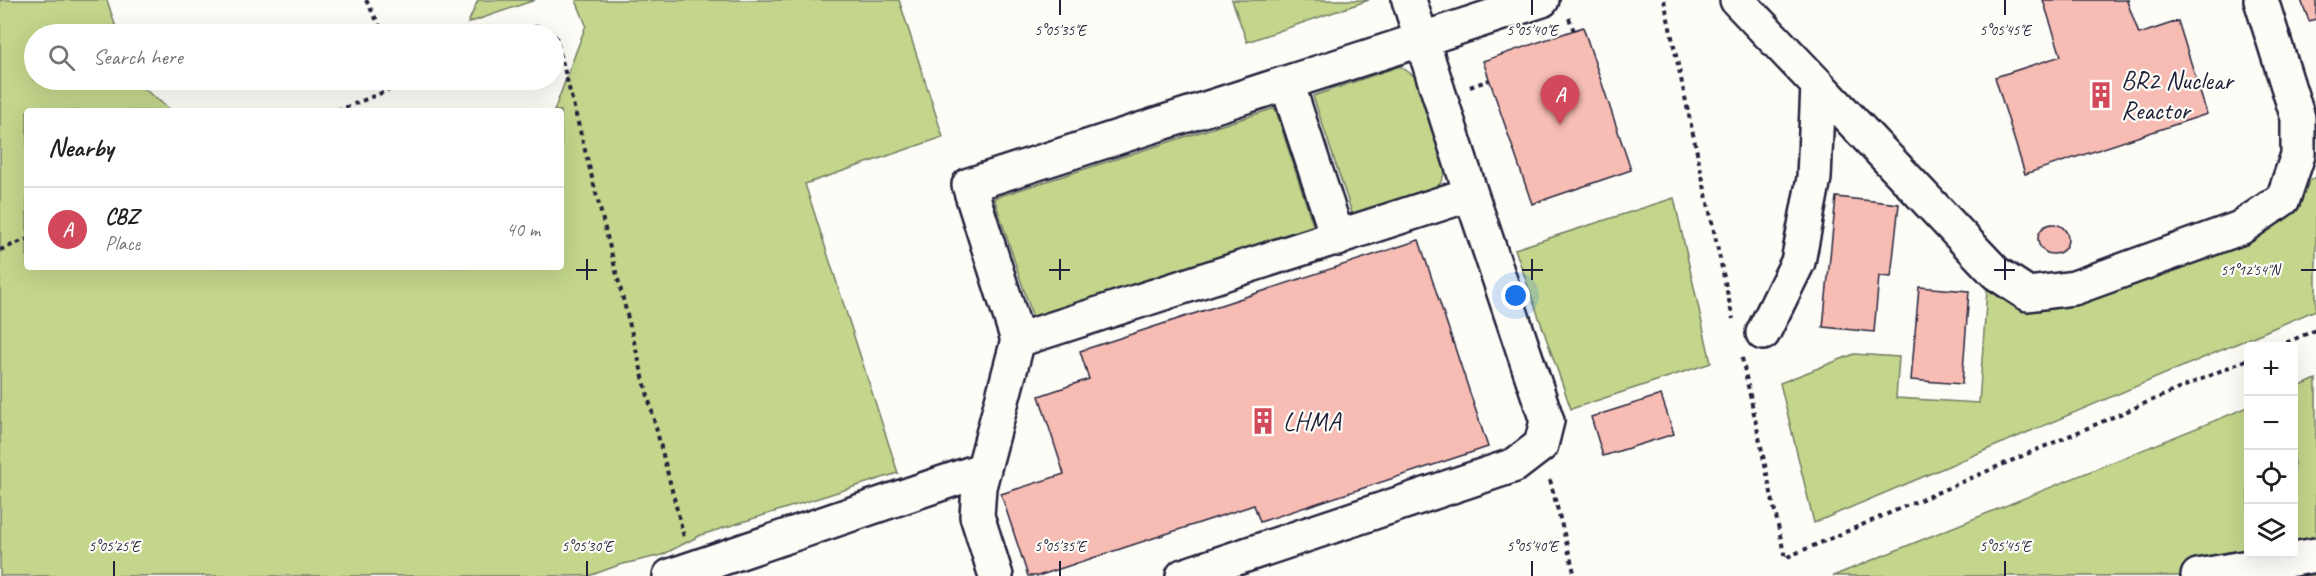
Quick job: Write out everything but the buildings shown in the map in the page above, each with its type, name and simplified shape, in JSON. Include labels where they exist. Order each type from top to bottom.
[{"type":"lane","points":[[1184,576],[1515,465],[1540,444],[1547,421],[1409,0]]},
{"type":"lane","points":[[996,576],[977,516],[979,487],[1018,340],[969,185],[1542,0]]},
{"type":"lane","points":[[1737,0],[1996,273],[2028,294],[2074,288],[2240,228],[2283,199],[2298,155],[2298,118],[2260,0]]},
{"type":"lane","points":[[1287,82],[1338,239]]},
{"type":"lane","points":[[1746,336],[1798,262],[1815,178],[1818,85]]},
{"type":"lane","points":[[1018,340],[1338,239],[1472,194]]},
{"type":"lane","points":[[681,572],[984,469]]},
{"type":"lane","points":[[2198,576],[2316,555]]},
{"type":"path","points":[[366,0],[379,24]]},
{"type":"path","points":[[1664,0],[1746,336],[1785,558],[2244,361]]},
{"type":"path","points":[[564,71],[681,572]]},
{"type":"path","points":[[344,108],[388,90]]},
{"type":"path","points":[[0,250],[24,240]]},
{"type":"path","points":[[2288,342],[2316,330]]},
{"type":"path","points":[[1540,444],[1575,576]]},
{"type":"green space","points":[[0,0],[107,0],[115,24],[24,24],[24,90],[146,90],[168,108],[24,108],[24,270],[564,270],[564,108],[555,108],[562,90],[564,90],[564,84],[586,25],[576,0],[899,0],[943,137],[805,184],[898,473],[701,535],[662,555],[619,565],[589,576],[0,576]]},
{"type":"green space","points":[[478,0],[535,0],[468,23]]},
{"type":"green space","points":[[1232,0],[1369,0],[1247,42]]},
{"type":"green space","points":[[1400,66],[1421,81],[1448,166],[1438,188],[1353,216],[1313,96]]},
{"type":"green space","points":[[1275,108],[1315,231],[1034,321],[994,198]]},
{"type":"green space","points":[[2316,177],[2316,310],[1814,523],[1780,383],[1854,354],[1899,357],[1896,398],[1979,403],[1987,289],[2036,311],[2073,304],[2266,230],[2296,208],[2310,180]]},
{"type":"green space","points":[[1674,198],[1711,363],[1571,409],[1515,249]]},
{"type":"green space","points":[[2316,379],[2316,576],[1833,576],[2244,409],[2244,558],[2298,558],[2298,387]]},
{"type":"place","name":"BR2 Nuclear Reactor","points":[[2101,95]]},
{"type":"place","name":"CBZ","points":[[1560,125]]},
{"type":"place","name":"LHMA","points":[[1263,421]]}]
